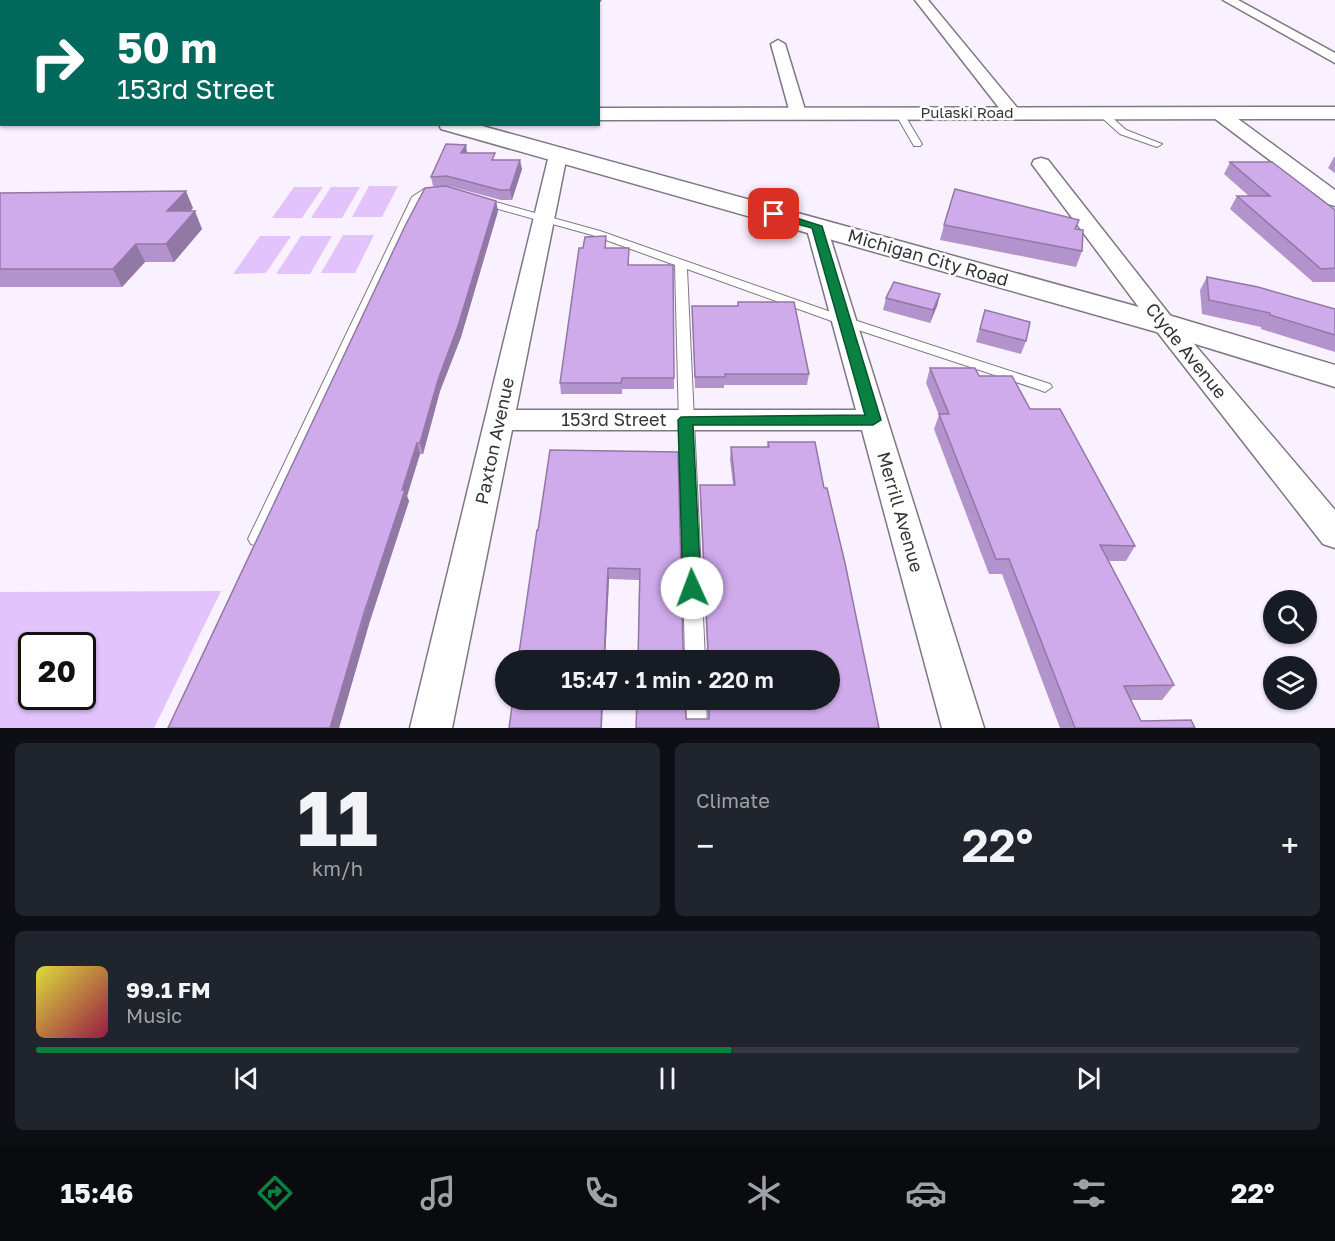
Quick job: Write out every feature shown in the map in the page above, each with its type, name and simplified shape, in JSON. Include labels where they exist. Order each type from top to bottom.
[{"type":"street","points":[[921,0],[1013,114]]},
{"type":"street","points":[[1229,0],[1335,59]]},
{"type":"street","points":[[778,44],[798,113]]},
{"type":"street","name":"Pulaski Road","points":[[600,114],[1335,113]]},
{"type":"street","points":[[1220,114],[1335,200]]},
{"type":"street","name":"Michigan City Road","points":[[462,126],[502,132],[558,155],[1164,324],[1335,376]]},
{"type":"street","name":"Paxton Avenue","points":[[431,728],[558,155]]},
{"type":"street","name":"Clyde Avenue","points":[[1041,164],[1164,324],[1335,534]]},
{"type":"street","name":"Merrill Avenue","points":[[817,226],[963,728]]},
{"type":"street","name":"153rd Street","points":[[499,420],[873,420]]},
{"type":"lane","points":[[899,113],[917,144]]},
{"type":"lane","points":[[1103,114],[1123,132],[1157,144]]},
{"type":"lane","points":[[249,555],[417,197],[428,191],[448,191]]},
{"type":"lane","points":[[470,197],[596,233],[844,321],[1045,387]]},
{"type":"lane","points":[[681,265],[695,650]]},
{"type":"lane","points":[[696,710],[697,728]]},
{"type":"shaded area","points":[[369,186],[398,186],[382,217],[352,217]]},
{"type":"shaded area","points":[[294,187],[323,187],[302,218],[272,218]]},
{"type":"shaded area","points":[[331,187],[360,187],[342,218],[311,218]]},
{"type":"shaded area","points":[[343,235],[374,235],[355,273],[321,273]]},
{"type":"shaded area","points":[[260,236],[291,236],[266,273],[233,274]]},
{"type":"shaded area","points":[[301,236],[332,236],[310,274],[276,274]]},
{"type":"shaded area","points":[[221,591],[154,728],[0,728],[0,592]]},
{"type":"building","points":[[446,144],[466,145],[461,153],[495,153],[492,160],[520,160],[510,190],[500,190],[447,176],[431,177]]},
{"type":"building","points":[[1230,162],[1272,162],[1335,210],[1335,268],[1321,269],[1237,196],[1270,196]]},
{"type":"building","points":[[446,186],[496,201],[420,443],[417,443],[402,490],[405,490],[364,613],[330,728],[168,728],[405,226],[425,188]]},
{"type":"building","points":[[955,189],[1079,220],[1075,229],[1083,230],[1082,251],[944,225]]},
{"type":"building","points":[[186,191],[167,211],[195,211],[166,244],[136,244],[113,269],[0,269],[0,193]]},
{"type":"building","points":[[606,236],[605,248],[629,248],[628,265],[673,265],[674,378],[622,378],[621,383],[560,383],[579,248],[583,248],[585,237]]},
{"type":"building","points":[[1207,277],[1258,287],[1335,309],[1335,335],[1270,315],[1270,313],[1209,300]]},
{"type":"building","points":[[894,282],[940,294],[933,310],[886,298]]},
{"type":"building","points":[[738,302],[794,302],[809,374],[725,374],[725,377],[695,377],[692,306],[738,306]]},
{"type":"building","points":[[985,310],[1030,322],[1026,341],[980,329]]},
{"type":"building","points":[[930,368],[975,368],[979,376],[1012,376],[1030,409],[1060,409],[1135,546],[1100,545],[1174,685],[1124,686],[1141,721],[1191,720],[1195,728],[1075,728],[1009,559],[996,559],[939,414],[949,414]]},
{"type":"building","points":[[768,442],[815,442],[824,488],[827,488],[845,563],[879,728],[636,728],[637,710],[686,710],[686,719],[709,719],[709,710],[840,710],[840,650],[707,650],[700,485],[735,485],[731,447],[769,447]]},
{"type":"building","points":[[550,450],[678,452],[683,649],[638,650],[640,569],[608,568],[604,650],[519,650]]},
{"type":"building","points":[[511,710],[602,710],[601,728],[509,728]]},
{"type":"route","points":[[692,588],[686,420],[873,420],[817,226],[774,214]]}]
